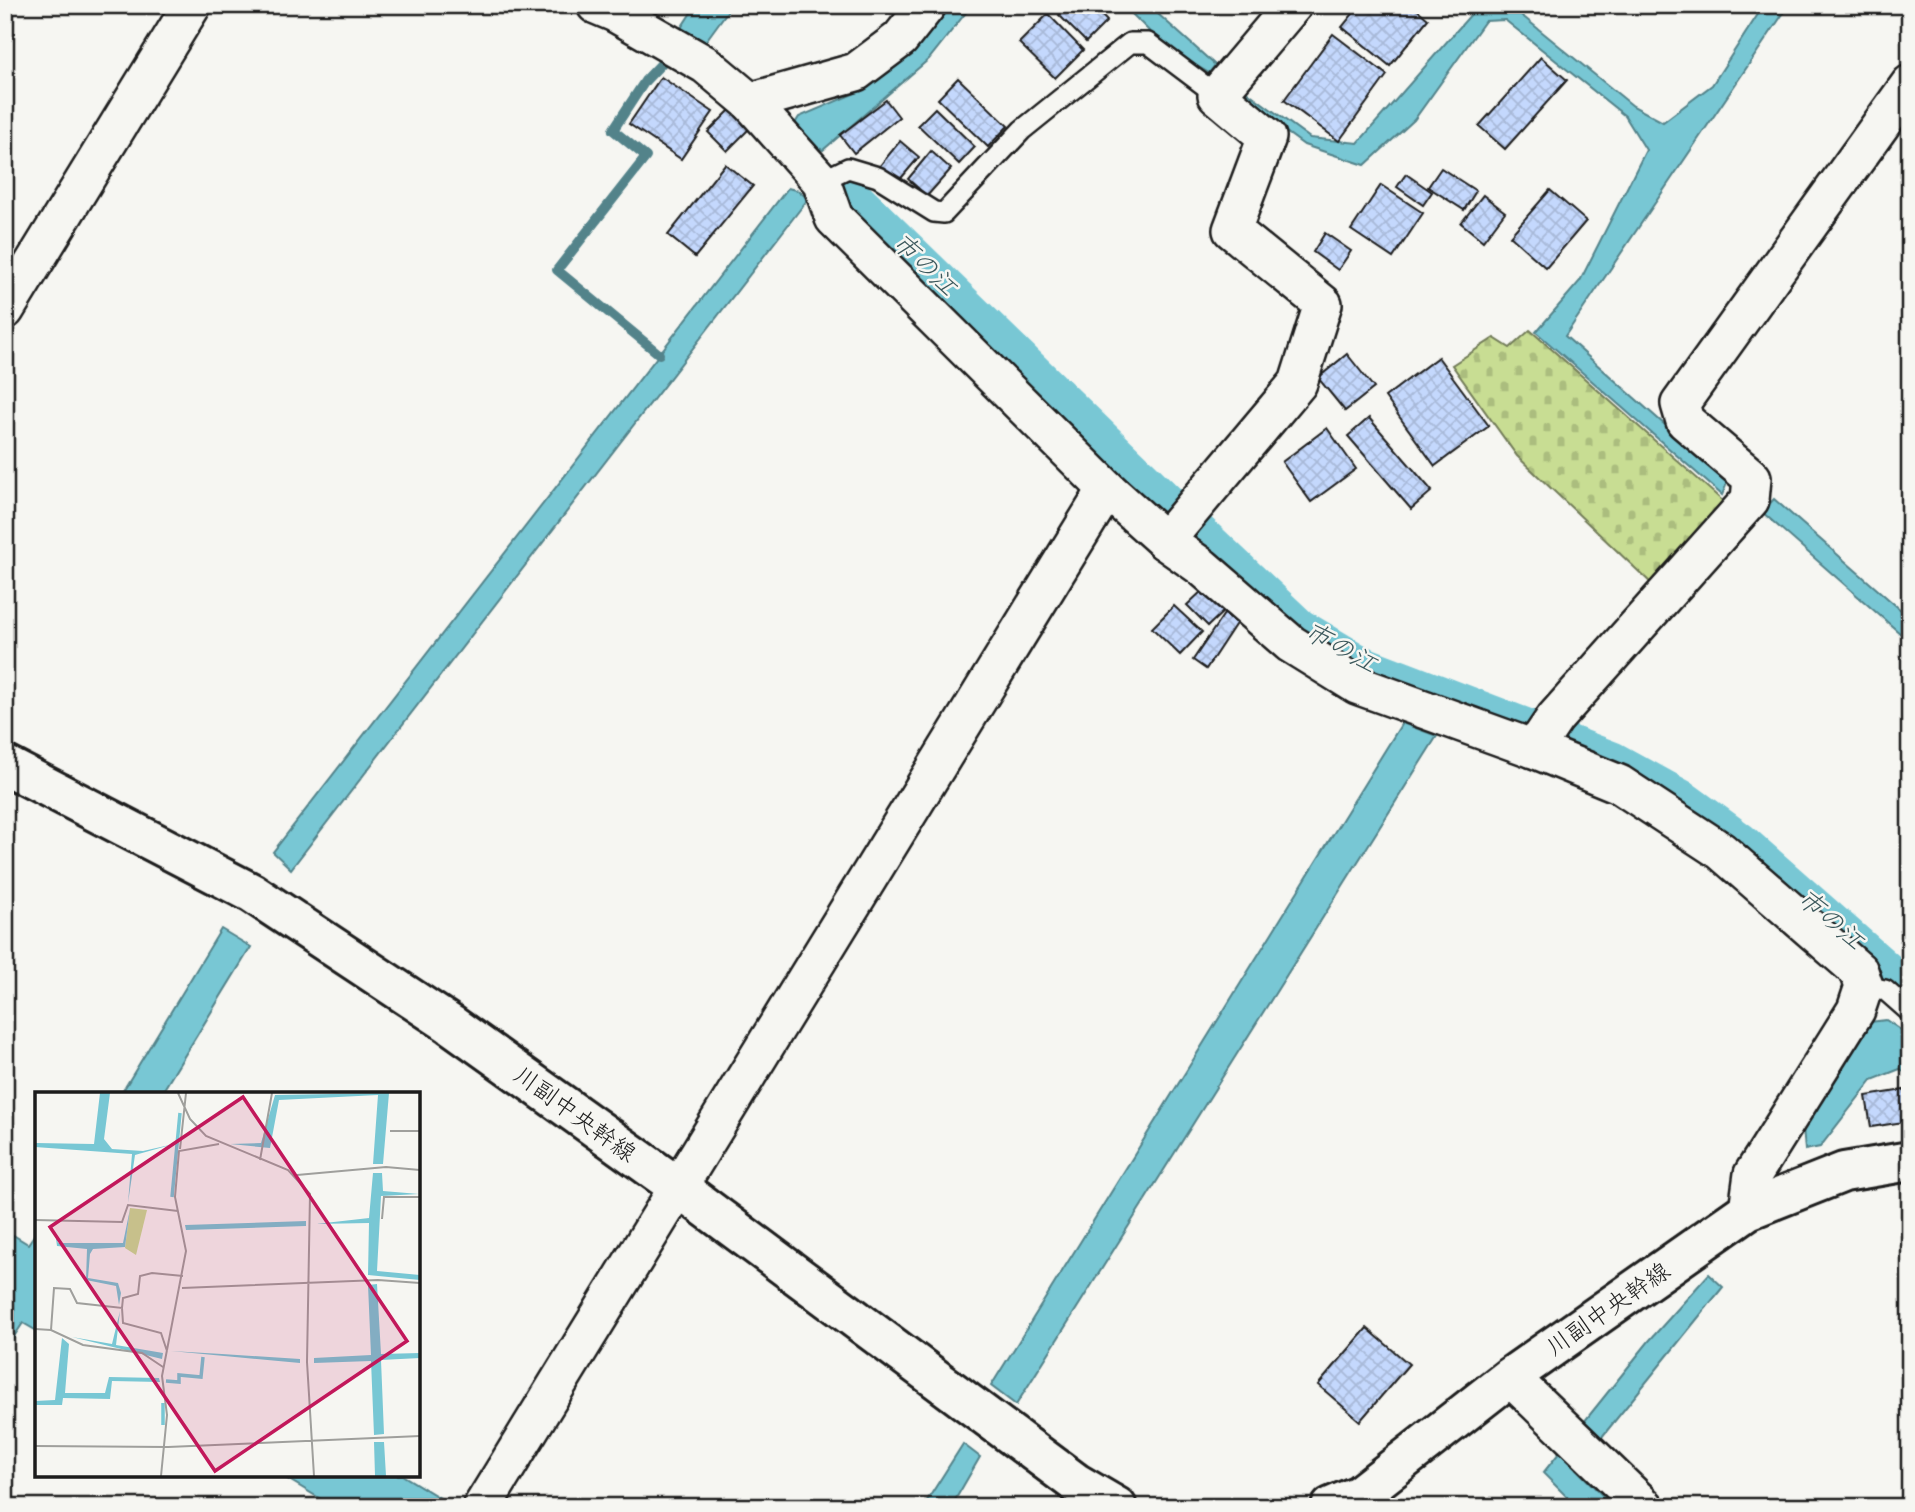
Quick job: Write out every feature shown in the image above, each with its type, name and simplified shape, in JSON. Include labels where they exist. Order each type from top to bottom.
[{"type":"street","points":[[5,310],[192,5]]},
{"type":"street","points":[[596,5],[706,65],[750,102],[821,181],[834,218],[1107,489],[1165,541],[1202,567],[1291,643],[1357,685],[1534,749],[1619,784],[1721,851],[1859,971],[1864,986],[1856,1010],[1753,1174],[1748,1210]]},
{"type":"street","points":[[750,102],[856,72],[900,39],[927,5]]},
{"type":"street","points":[[1165,541],[1298,383],[1323,304],[1232,230],[1267,137],[1217,95],[1293,5]]},
{"type":"street","points":[[1534,749],[1555,718],[1750,500],[1752,478],[1685,421],[1681,404],[1910,84]]},
{"type":"street","points":[[482,1507],[1107,489]]},
{"type":"street","name":"川副中央幹線","points":[[5,765],[252,893],[450,1024],[678,1187],[1076,1483],[1117,1507]]},
{"type":"street","name":"川副中央幹線","points":[[1331,1507],[1359,1495],[1510,1377],[1748,1210],[1844,1172],[1910,1161]]},
{"type":"street","points":[[1510,1377],[1646,1507]]},
{"type":"lane","points":[[821,181],[848,168],[878,177],[934,212],[944,214],[1022,130],[1130,43],[1148,43],[1217,95]]},
{"type":"lane","points":[[1864,986],[1885,990],[1910,1012]]},
{"type":"path","points":[[1897,5],[1910,13]]},
{"type":"green space","points":[[1530,330],[1725,503],[1653,585],[1517,456],[1452,365],[1494,338],[1510,348]]},
{"type":"water","points":[[696,5],[732,5],[705,42],[681,28]]},
{"type":"water","points":[[947,5],[972,5],[929,59],[823,150],[809,144],[794,125],[799,117],[865,89],[926,32]]},
{"type":"water","points":[[1123,5],[1148,5],[1215,65],[1209,73],[1165,47]]},
{"type":"water","points":[[1479,5],[1509,5],[1633,106],[1663,122],[1712,85],[1764,5],[1789,5],[1565,336],[1728,481],[1722,495],[1536,332],[1580,281],[1646,150],[1625,116],[1505,20],[1485,21],[1414,120],[1365,165],[1304,145],[1237,96],[1242,88],[1310,138],[1358,143]]},
{"type":"water","points":[[788,188],[799,191],[808,199],[291,869],[273,852]]},
{"type":"water","points":[[1774,499],[1910,618],[1910,642],[1762,512]]},
{"type":"water","points":[[1402,723],[1437,736],[1016,1405],[991,1386]]},
{"type":"water","points":[[221,929],[251,947],[162,1092],[122,1092]]},
{"type":"water","points":[[1886,1020],[1910,1036],[1910,1077],[1900,1069],[1872,1080],[1820,1147],[1805,1150],[1803,1128],[1870,1022]]},
{"type":"water","points":[[5,1230],[28,1244],[35,1234],[35,1330],[23,1323],[5,1350]]},
{"type":"water","points":[[1709,1274],[1723,1287],[1576,1469],[1614,1507],[1577,1507],[1543,1473],[1649,1341]]},
{"type":"water","points":[[963,1444],[980,1457],[951,1507],[923,1507]]},
{"type":"water","points":[[284,1477],[405,1477],[448,1503],[446,1507],[334,1507]]},
{"type":"building","points":[[1069,5],[1091,5],[1107,21],[1086,42],[1059,15]]},
{"type":"building","points":[[1360,5],[1412,5],[1428,19],[1390,66],[1342,27]]},
{"type":"building","points":[[1048,14],[1083,50],[1055,78],[1019,43]]},
{"type":"building","points":[[1333,34],[1387,75],[1339,141],[1284,100]]},
{"type":"building","points":[[1541,57],[1567,80],[1505,149],[1479,126]]},
{"type":"building","points":[[661,77],[713,112],[681,159],[629,124]]},
{"type":"building","points":[[958,78],[1008,126],[988,147],[938,99]]},
{"type":"building","points":[[886,100],[899,117],[854,153],[840,135]]},
{"type":"building","points":[[935,108],[975,147],[959,164],[918,125]]},
{"type":"building","points":[[730,110],[749,129],[727,151],[708,132]]},
{"type":"building","points":[[900,141],[919,157],[897,183],[878,168]]},
{"type":"building","points":[[931,151],[951,169],[927,196],[908,179]]},
{"type":"building","points":[[725,164],[753,186],[695,257],[668,235]]},
{"type":"building","points":[[1441,168],[1476,191],[1464,210],[1428,187]]},
{"type":"building","points":[[1406,174],[1432,192],[1423,205],[1397,187]]},
{"type":"building","points":[[1381,185],[1423,213],[1393,258],[1351,230]]},
{"type":"building","points":[[1550,190],[1586,221],[1546,268],[1510,236]]},
{"type":"building","points":[[1483,195],[1505,212],[1483,241],[1461,223]]},
{"type":"building","points":[[1325,233],[1351,251],[1338,270],[1313,252]]},
{"type":"building","points":[[1347,354],[1374,388],[1345,411],[1318,378]]},
{"type":"building","points":[[1438,357],[1489,426],[1435,466],[1385,397]]},
{"type":"building","points":[[1369,418],[1432,491],[1411,509],[1348,436]]},
{"type":"building","points":[[1327,428],[1356,469],[1311,502],[1282,462]]},
{"type":"building","points":[[1204,589],[1224,611],[1208,626],[1187,605]]},
{"type":"building","points":[[1174,606],[1202,632],[1180,655],[1152,628]]},
{"type":"building","points":[[1224,614],[1237,622],[1206,669],[1193,660]]},
{"type":"building","points":[[1910,1089],[1910,1121],[1871,1127],[1866,1096]]},
{"type":"building","points":[[1367,1328],[1409,1364],[1360,1421],[1318,1385]]},
{"type":"waterway","points":[[659,354],[557,270],[646,157],[613,130],[645,81],[662,63]]},
{"type":"waterway","name":"市の江","points":[[849,191],[1300,626],[1360,662],[1613,759],[1682,797],[1741,840],[1910,989]]}]
